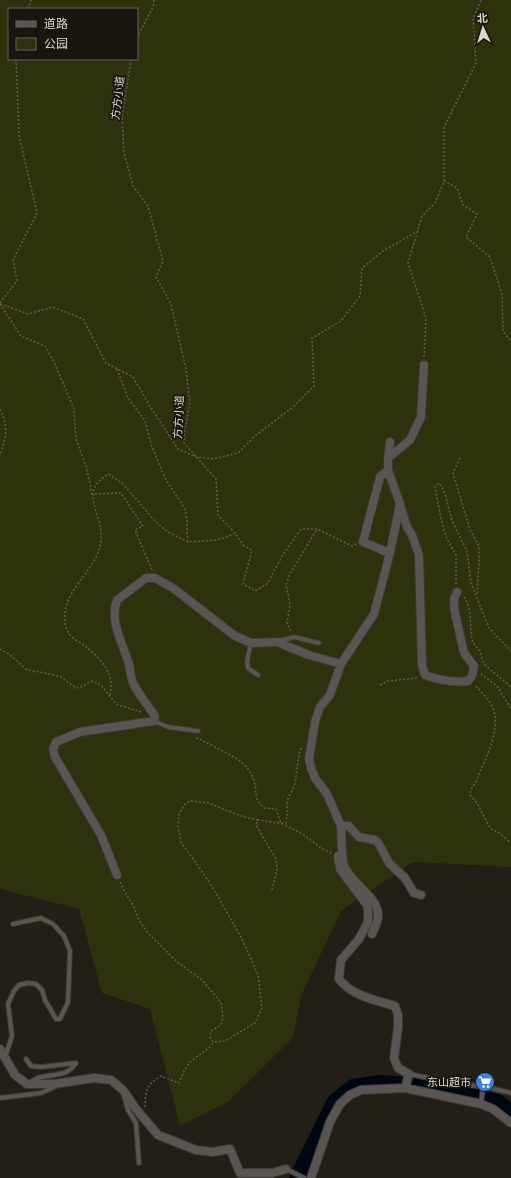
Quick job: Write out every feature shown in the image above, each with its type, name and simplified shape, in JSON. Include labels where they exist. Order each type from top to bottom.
[{"type":"street","points":[[388,458],[410,440],[421,417],[424,365]]},
{"type":"street","points":[[390,442],[388,470],[407,527],[412,535],[419,555],[422,665],[425,675],[454,682],[468,681],[472,676],[474,666],[464,653],[454,608],[456,592]]},
{"type":"street","points":[[388,470],[380,477],[363,542],[390,553]]},
{"type":"street","points":[[400,504],[390,553],[374,614],[340,664],[330,695],[320,708],[315,722],[310,759],[311,768],[315,778],[327,794],[340,826],[340,869],[367,905],[368,910],[368,922],[359,939],[341,960],[339,979],[348,988],[362,996],[395,1006],[398,1015],[398,1027],[394,1058],[398,1068],[409,1074],[405,1088]]},
{"type":"street","points":[[116,875],[101,835],[55,757],[53,749],[56,742],[80,732],[154,718],[133,684],[129,665],[116,625],[114,612],[117,600],[146,578],[155,578],[173,588],[235,636],[251,643],[277,642],[309,655],[340,664]]},
{"type":"street","points":[[340,826],[349,826],[359,838],[375,840],[384,852],[389,863],[405,878],[414,893],[421,894]]},
{"type":"street","points":[[340,855],[345,868],[352,879],[374,902],[378,911],[378,918],[372,934]]},
{"type":"street","points":[[0,1050],[15,1075],[27,1084],[65,1082],[94,1078],[111,1080],[123,1090],[136,1109],[158,1135],[196,1150],[213,1152],[230,1149],[240,1174],[272,1173],[286,1169]]},
{"type":"street","points":[[311,1178],[330,1122],[340,1104],[350,1095],[361,1090],[405,1088],[481,1104],[493,1109],[511,1123]]},
{"type":"lane","points":[[277,642],[294,637],[319,642]]},
{"type":"lane","points":[[251,643],[247,661],[248,668],[258,675]]},
{"type":"lane","points":[[154,718],[168,727],[198,731]]},
{"type":"lane","points":[[5,1057],[12,1036],[8,1004],[14,991],[20,985],[28,982],[36,984],[42,990],[51,1013],[56,1019],[60,1019],[68,1002],[70,951],[64,936],[53,924],[41,918],[13,924]]},
{"type":"lane","points":[[26,1059],[31,1066],[41,1067],[76,1063],[72,1070],[65,1073],[55,1076],[42,1077],[27,1084]]},
{"type":"lane","points":[[409,1074],[511,1093]]},
{"type":"lane","points":[[0,1098],[41,1093],[65,1082]]},
{"type":"lane","points":[[481,1104],[483,1087]]},
{"type":"lane","points":[[123,1090],[128,1110],[136,1124],[140,1163]]},
{"type":"lane","points":[[286,1169],[304,1178]]},
{"type":"path","points":[[138,36],[153,8],[154,0]]},
{"type":"path","points":[[424,365],[426,318],[408,263],[422,216],[435,203],[444,181],[444,127],[476,63],[474,19],[481,0]]},
{"type":"path","points":[[0,304],[17,281],[13,260],[37,213],[19,136],[16,60]]},
{"type":"path","name":"方方小道","points":[[131,60],[122,117],[124,153],[133,186],[148,206],[163,261],[156,277],[171,304],[186,369],[190,403],[185,428],[184,443],[216,479],[218,515],[235,533],[243,545],[252,550],[243,584],[254,591],[267,584],[284,553],[301,529],[317,529]]},
{"type":"path","points":[[444,181],[457,188],[463,205],[477,214],[466,238],[490,257],[502,294],[504,331],[511,342]]},
{"type":"path","points":[[0,304],[28,314],[53,307],[83,320],[106,363],[133,376],[151,408],[178,449],[196,456],[213,459],[238,453],[255,436],[293,407],[314,386],[312,338],[341,321],[360,296],[362,268],[382,251],[418,231]]},
{"type":"path","points":[[0,304],[21,336],[45,346],[54,362],[74,409],[76,439],[86,466],[94,506],[101,525],[100,542],[95,560],[68,598],[64,614],[66,629],[73,638],[87,647],[104,666],[111,682],[110,695]]},
{"type":"path","points":[[117,369],[128,398],[145,421],[152,446],[165,478],[185,509],[188,542]]},
{"type":"path","points":[[0,409],[4,418],[6,437],[0,456]]},
{"type":"path","points":[[460,458],[453,473],[470,530],[479,546],[477,597]]},
{"type":"path","points":[[92,494],[100,479],[109,474],[123,484],[137,502],[168,532],[188,542],[217,540],[235,533]]},
{"type":"path","points":[[475,652],[472,639],[470,607],[463,594],[456,592],[456,555],[447,539],[441,519],[434,487],[439,483],[445,494],[452,522],[467,551],[471,583],[489,628],[511,651]]},
{"type":"path","points":[[92,494],[121,493],[143,526],[134,530],[155,578]]},
{"type":"path","points":[[294,637],[287,623],[290,605],[286,585],[290,574],[317,529],[352,546],[363,542]]},
{"type":"path","points":[[475,647],[480,652],[483,661],[491,671],[506,681],[511,688]]},
{"type":"path","points":[[0,648],[27,670],[45,673],[61,678],[76,688],[92,681],[101,685],[116,704],[154,718]]},
{"type":"path","points":[[474,666],[483,676],[497,686],[511,709]]},
{"type":"path","points":[[380,685],[388,681],[416,678],[425,675]]},
{"type":"path","points":[[470,678],[489,702],[494,711],[495,725],[492,744],[476,782],[470,790],[470,795],[477,803],[490,828],[511,843]]},
{"type":"path","points":[[187,729],[193,737],[203,740],[239,759],[245,765],[253,780],[256,801],[264,808],[276,809],[281,823],[304,835],[321,848],[340,855]]},
{"type":"path","points":[[213,1042],[225,1041],[255,1022],[262,1008],[258,975],[233,921],[210,883],[181,842],[178,827],[179,814],[184,805],[190,801],[208,803],[244,817],[266,820],[277,824],[286,823],[288,814],[288,797],[294,787],[299,753],[302,746]]},
{"type":"path","points":[[258,820],[256,825],[276,859],[277,869],[272,890]]},
{"type":"path","points":[[116,875],[132,903],[139,920],[148,933],[176,961],[207,985],[222,1005],[223,1017],[221,1025],[211,1031],[210,1038],[213,1042]]},
{"type":"path","points":[[145,1111],[145,1095],[148,1087],[161,1076],[179,1083],[190,1062],[211,1046],[213,1042]]},
{"type":"green space","points":[[0,0],[511,0],[511,867],[413,862],[341,911],[301,996],[293,1038],[229,1101],[180,1126],[150,1009],[102,993],[79,909],[0,889]]},
{"type":"waterway","points":[[297,1178],[335,1101],[353,1087],[381,1083],[428,1087],[498,1102],[511,1113]]},
{"type":"place","name":"东山超市","points":[[485,1082]]}]
